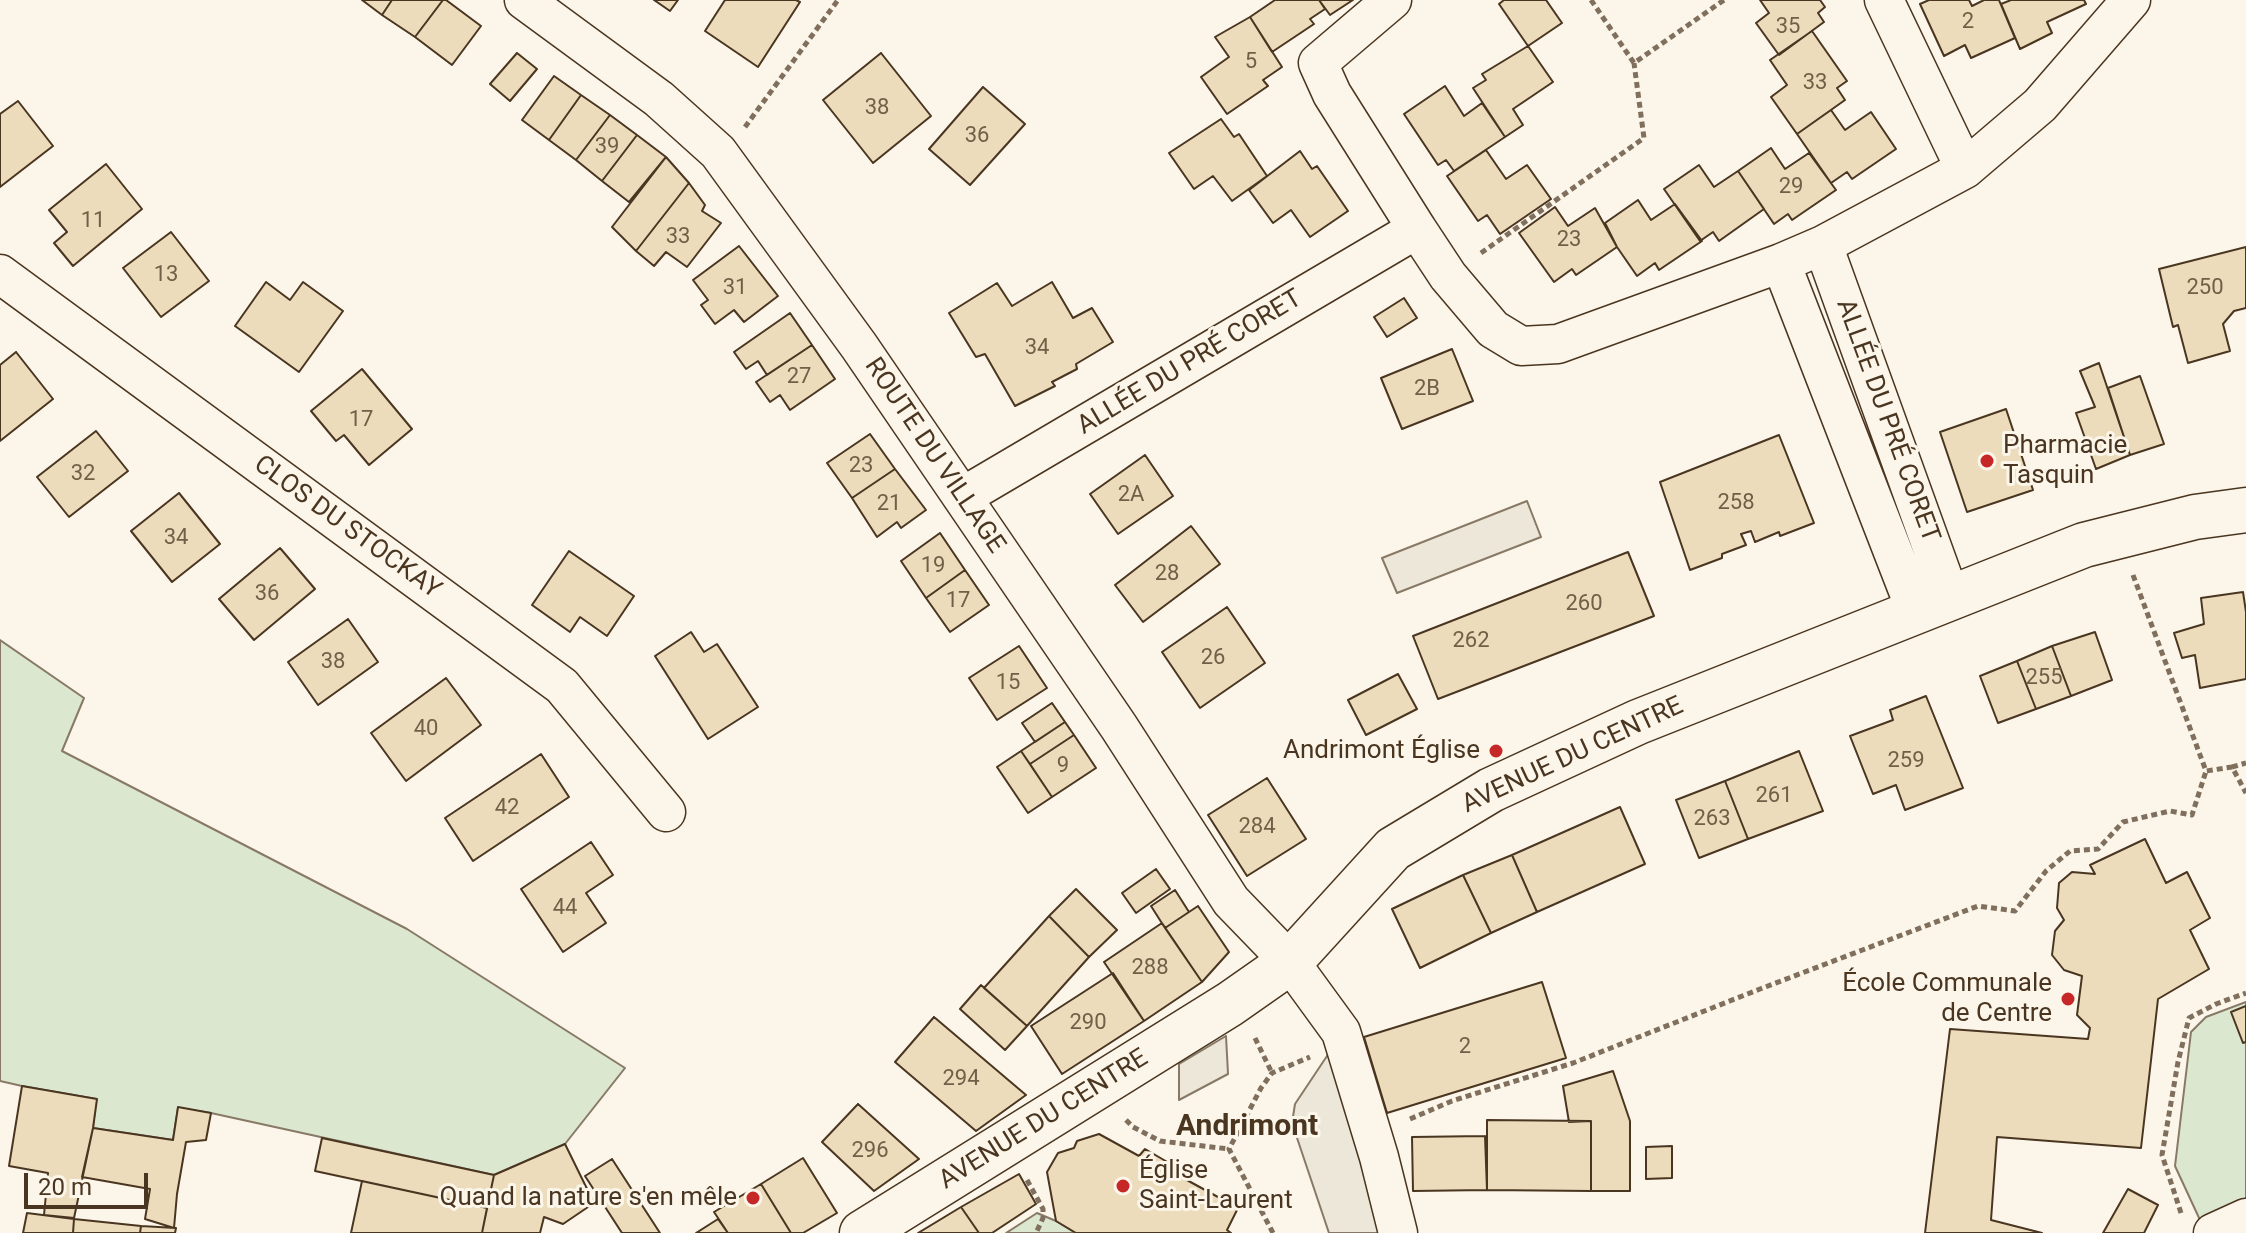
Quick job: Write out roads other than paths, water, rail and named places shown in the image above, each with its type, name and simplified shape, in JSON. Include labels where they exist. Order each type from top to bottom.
[{"type":"street","name":"ROUTE DU VILLAGE","points":[[524,0],[659,99],[718,152],[859,346],[1119,727],[1231,901],[1290,962],[1341,1032],[1398,1233]]},
{"type":"street","points":[[1392,0],[1318,63],[1332,94],[1448,276],[1493,329],[1521,346],[1558,344],[1781,263],[1823,245],[1965,169],[2040,105],[2131,0]]},
{"type":"street","points":[[1884,0],[1965,169]]},
{"type":"street","name":"ALLÉE DU PRÉ CORET","points":[[962,497],[1417,229]]},
{"type":"street","name":"ALLÉE DU PRÉ CORET","points":[[1823,245],[1933,604]]},
{"type":"street","name":"ALLÉE DU PRÉ CORET","points":[[1781,263],[1933,604]]},
{"type":"street","name":"CLOS DU STOCKAY","points":[[0,274],[562,686],[666,812]]},
{"type":"street","name":"AVENUE DU CENTRE","points":[[862,1233],[1216,1013],[1290,962],[1393,849],[1491,790],[1638,722],[2084,545],[2195,517],[2246,510]]},
{"type":"street","points":[[2198,1226],[2246,1218]]},
{"type":"place","name":"Pharmacie Tasquin","points":[[1987,461]]},
{"type":"place","name":"Andrimont Église","points":[[1496,751]]},
{"type":"place","name":"École Communale de Centre","points":[[2068,999]]},
{"type":"place","name":"Église Saint-Laurent","points":[[1123,1186]]},
{"type":"place","name":"Quand la nature s'en mêle","points":[[753,1198]]},
{"type":"district","name":"Andrimont","points":[[1247,1127]]}]
